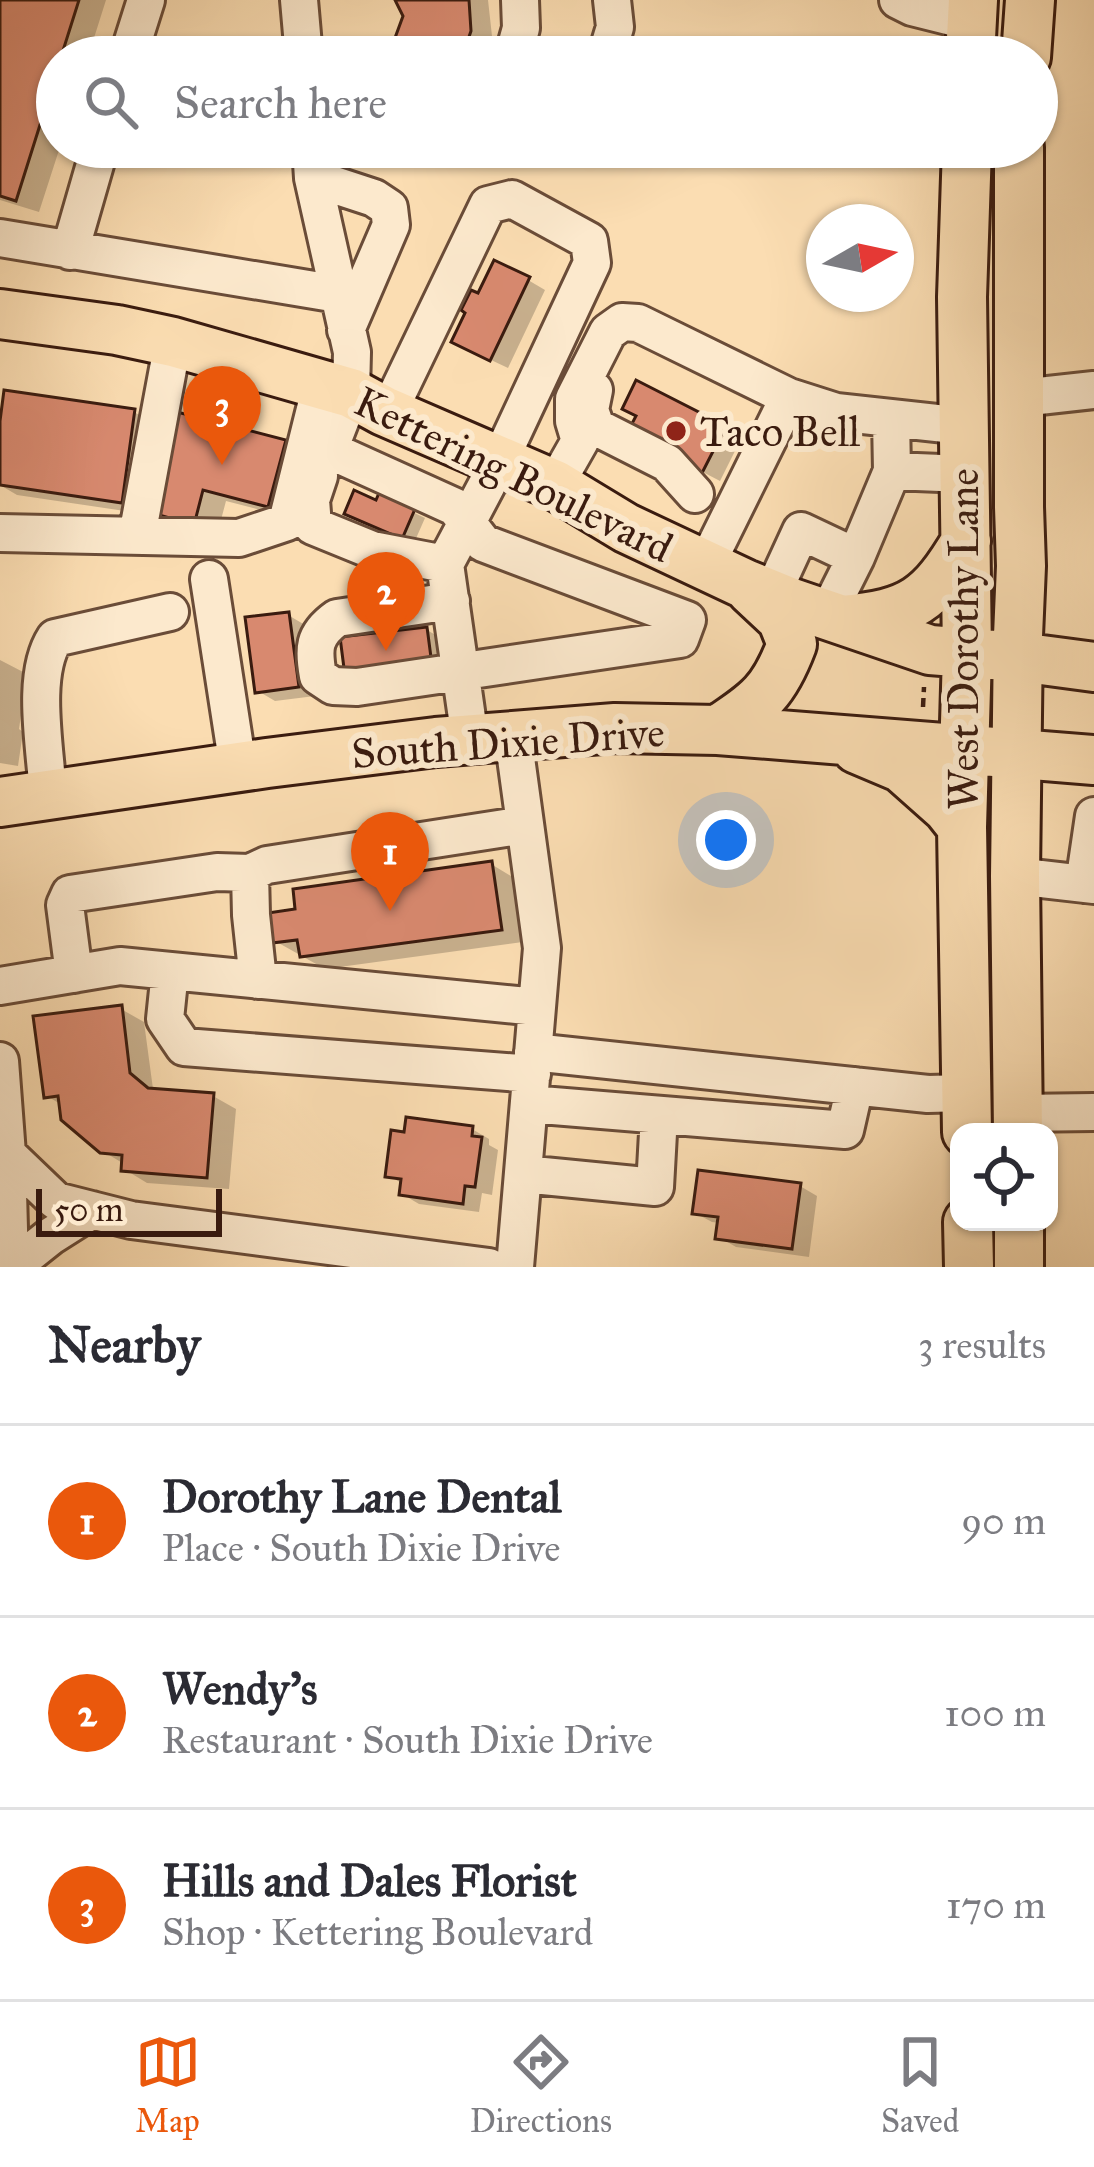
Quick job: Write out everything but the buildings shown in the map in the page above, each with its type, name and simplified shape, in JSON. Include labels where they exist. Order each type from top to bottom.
[{"type":"main road","points":[[1027,36],[1030,0]]},
{"type":"main road","name":"West Dorothy Lane","points":[[966,1113],[962,826],[968,653],[962,297],[967,168]]},
{"type":"main road","name":"West Dorothy Lane","points":[[1018,1123],[1019,168]]},
{"type":"main road","name":"Kettering Boulevard","points":[[2,324],[117,330],[353,397],[555,485],[626,528],[747,587],[930,650],[1094,667]]},
{"type":"main road","points":[[834,618],[881,616],[924,596],[944,579],[966,541]]},
{"type":"main road","points":[[1022,566],[1032,606],[1046,627],[1094,651]]},
{"type":"main road","points":[[718,730],[753,706],[779,677],[793,644],[782,619],[747,587]]},
{"type":"main road","name":"South Dixie Drive","points":[[16,806],[238,767],[491,737],[615,728],[718,730],[1094,760]]},
{"type":"main road","points":[[830,738],[902,768],[962,826]]},
{"type":"main road","points":[[968,1231],[968,1267]]},
{"type":"main road","points":[[1019,1231],[1019,1267]]},
{"type":"street","points":[[135,36],[146,0]]},
{"type":"street","points":[[299,0],[302,36]]},
{"type":"street","points":[[519,36],[520,0]]},
{"type":"street","points":[[612,0],[612,36]]},
{"type":"street","points":[[898,0],[972,26]]},
{"type":"street","points":[[70,250],[94,168]]},
{"type":"street","points":[[313,168],[352,352],[353,397],[337,454],[310,500],[313,526],[373,550],[437,562]]},
{"type":"street","points":[[321,168],[388,208],[391,225],[346,330]]},
{"type":"street","points":[[0,533],[239,538],[287,522],[353,397],[488,205],[512,200],[589,241],[592,263],[500,460],[437,562]]},
{"type":"street","points":[[0,238],[338,294]]},
{"type":"street","points":[[555,485],[580,441],[574,399],[608,332],[622,322],[653,330],[789,397],[836,412],[964,426]]},
{"type":"street","points":[[653,330],[625,336],[594,389],[590,410],[596,428],[667,464],[695,494]]},
{"type":"street","points":[[137,536],[173,343]]},
{"type":"street","points":[[1021,398],[1094,390]]},
{"type":"street","points":[[747,587],[732,512],[789,397]]},
{"type":"street","points":[[834,618],[892,471],[891,418]]},
{"type":"street","points":[[580,441],[732,512]]},
{"type":"street","points":[[337,454],[455,507],[483,543],[687,620],[680,639],[357,686],[333,686],[318,676],[314,653],[322,629],[337,619],[451,601]]},
{"type":"street","points":[[892,471],[965,474]]},
{"type":"street","points":[[747,587],[801,531],[856,557]]},
{"type":"street","points":[[437,562],[451,601],[461,672],[525,825],[542,948],[514,1267]]},
{"type":"street","points":[[209,578],[238,767]]},
{"type":"street","points":[[16,806],[42,698],[46,652],[55,638],[170,612]]},
{"type":"street","points":[[1016,876],[1089,885],[1094,816]]},
{"type":"street","points":[[74,974],[65,904],[70,894],[218,872],[250,873],[267,866],[525,825]]},
{"type":"street","points":[[250,873],[259,980]]},
{"type":"street","points":[[0,986],[120,966],[537,1007]]},
{"type":"street","points":[[170,971],[165,1019],[184,1047],[531,1077],[855,1086],[928,1094],[966,1113]]},
{"type":"street","points":[[0,1061],[11,1267]]},
{"type":"street","points":[[531,1077],[659,1115],[845,1130],[855,1086]]},
{"type":"street","points":[[1018,1123],[1094,1112]]},
{"type":"street","points":[[523,1174],[655,1186],[659,1115]]},
{"type":"street","points":[[4,1155],[56,1201],[130,1220],[489,1267]]},
{"type":"street","points":[[11,1267],[92,1210]]},
{"type":"path","points":[[923,707],[924,688]]},
{"type":"place","name":"Taco Bell","points":[[676,431]]},
{"type":"place","name":"Hills and Dales Florist","points":[[222,465]]},
{"type":"place","name":"Wendy's","points":[[386,651]]},
{"type":"place","name":"Dorothy Lane Dental","points":[[390,911]]}]
